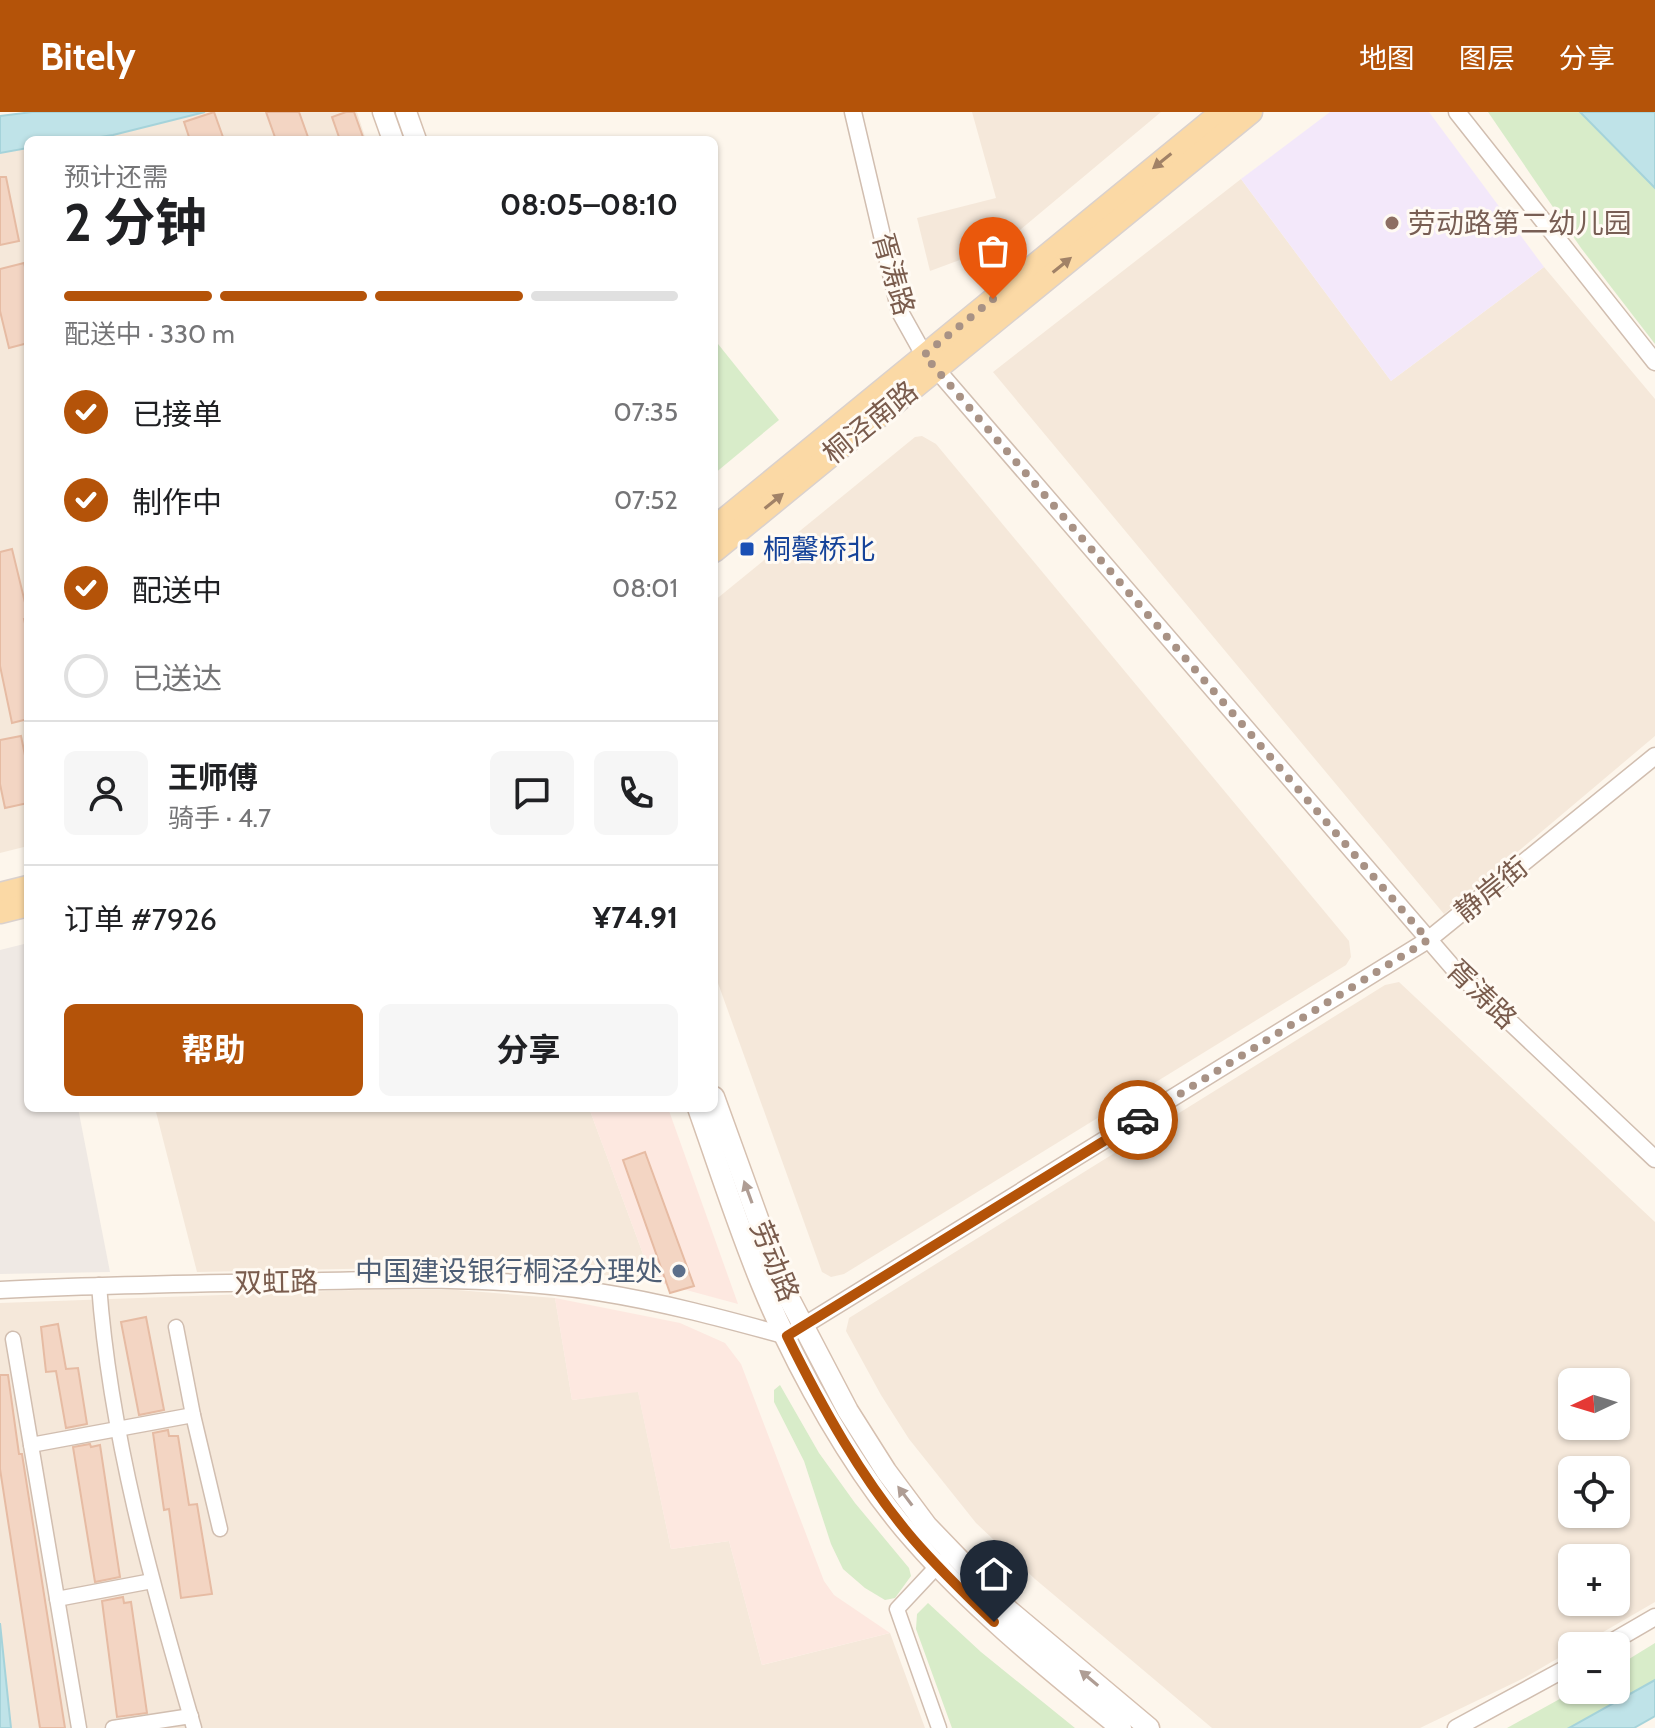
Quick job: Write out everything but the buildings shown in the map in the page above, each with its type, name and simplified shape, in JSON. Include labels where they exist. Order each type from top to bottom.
[{"type":"main road","points":[[383,112],[392,136]]},
{"type":"main road","points":[[406,112],[415,136]]},
{"type":"main road","name":"桐泾南路","points":[[718,547],[1222,112]]},
{"type":"main road","name":"桐泾南路","points":[[718,525],[1251,112]]},
{"type":"main road","points":[[0,894],[24,888]]},
{"type":"main road","points":[[0,912],[24,906]]},
{"type":"main road","name":"劳动路","points":[[718,1108],[795,1332],[832,1422],[870,1482],[913,1539],[944,1558],[1149,1728]]},
{"type":"main road","name":"劳动路","points":[[699,1112],[761,1283],[795,1332]]},
{"type":"main road","name":"劳动路","points":[[944,1558],[1015,1641],[1121,1728]]},
{"type":"street","name":"胥涛路","points":[[853,112],[900,312],[929,362],[1455,970],[1655,1159]]},
{"type":"street","points":[[1457,112],[1655,362]]},
{"type":"street","name":"静岸街","points":[[795,1332],[1428,940],[1655,756]]},
{"type":"street","name":"双虹路","points":[[0,1290],[393,1279],[525,1284],[665,1304],[795,1332]]},
{"type":"street","points":[[99,1285],[102,1328],[120,1429],[152,1581],[193,1722],[113,1728]]},
{"type":"street","points":[[176,1327],[220,1529]]},
{"type":"street","points":[[13,1339],[79,1728]]},
{"type":"street","points":[[31,1445],[193,1415]]},
{"type":"street","points":[[939,1728],[897,1609],[944,1558]]},
{"type":"street","points":[[57,1599],[152,1581]]},
{"type":"street","points":[[1629,1632],[1655,1617]]},
{"type":"street","points":[[1456,1728],[1558,1673]]},
{"type":"shaded area","points":[[205,112],[357,112],[365,136],[107,136]]},
{"type":"shaded area","points":[[972,112],[1161,112],[1003,244],[930,271],[917,218],[996,198]]},
{"type":"shaded area","name":"劳动路第二幼儿园","points":[[1330,112],[1429,112],[1544,267],[1391,381],[1241,179]]},
{"type":"shaded area","points":[[24,149],[24,847],[0,853],[0,153]]},
{"type":"shaded area","points":[[1241,179],[1391,381],[1544,267],[1655,399],[1655,736],[1444,914],[993,372]]},
{"type":"shaded area","points":[[922,436],[936,444],[1349,941],[1351,957],[1346,965],[844,1274],[831,1277],[822,1272],[718,983],[718,598],[915,437]]},
{"type":"shaded area","points":[[24,944],[24,1112],[79,1112],[110,1272],[0,1274],[0,950]]},
{"type":"shaded area","points":[[1399,982],[1655,1222],[1655,1602],[1603,1632],[1558,1632],[1558,1658],[1420,1728],[1212,1728],[1035,1579],[976,1523],[909,1439],[881,1395],[846,1331],[849,1318],[1385,985]]},
{"type":"shaded area","points":[[156,1112],[590,1112],[653,1281],[587,1273],[445,1267],[197,1272]]},
{"type":"shaded area","points":[[590,1112],[669,1112],[738,1304],[653,1281]]},
{"type":"shaded area","points":[[355,1290],[457,1290],[555,1298],[572,1400],[638,1391],[671,1549],[729,1541],[762,1665],[890,1633],[925,1728],[11,1728],[0,1623],[0,1303]]},
{"type":"shaded area","points":[[555,1298],[680,1323],[725,1343],[741,1364],[824,1581],[834,1595],[890,1633],[762,1665],[729,1541],[671,1549],[638,1392],[572,1400]]},
{"type":"green space","points":[[1488,112],[1580,112],[1655,188],[1655,344],[1581,248]]},
{"type":"green space","points":[[718,344],[779,420],[718,471]]},
{"type":"green space","points":[[780,1385],[819,1453],[855,1503],[909,1568],[911,1576],[895,1598],[885,1600],[843,1569],[831,1544],[804,1461],[774,1402],[774,1390]]},
{"type":"green space","points":[[928,1603],[981,1652],[1075,1728],[952,1728],[916,1629],[917,1614]]},
{"type":"green space","points":[[1655,1643],[1655,1680],[1630,1694],[1630,1658]]},
{"type":"green space","points":[[1558,1700],[1558,1704],[1612,1704],[1569,1728],[1507,1728]]},
{"type":"water","points":[[32,112],[205,112],[107,136],[24,136],[24,149],[0,153],[0,116]]},
{"type":"water","points":[[1580,112],[1655,112],[1655,188],[1653,186]]},
{"type":"water","points":[[0,1623],[11,1728],[0,1728]]},
{"type":"water","points":[[1655,1680],[1655,1716],[1634,1728],[1569,1728],[1612,1704],[1630,1704],[1630,1694]]},
{"type":"way so far","points":[[993,299],[924,355],[1428,940],[1138,1120]]},
{"type":"place","name":"劳动路第二幼儿园","points":[[1392,223]]},
{"type":"place","name":"桐馨桥北","points":[[747,549]]},
{"type":"place","name":"中国建设银行桐泾分理处","points":[[679,1271]]},
{"type":"route","points":[[994,1622],[913,1539],[880,1497],[832,1422],[787,1336],[1138,1120]]}]
